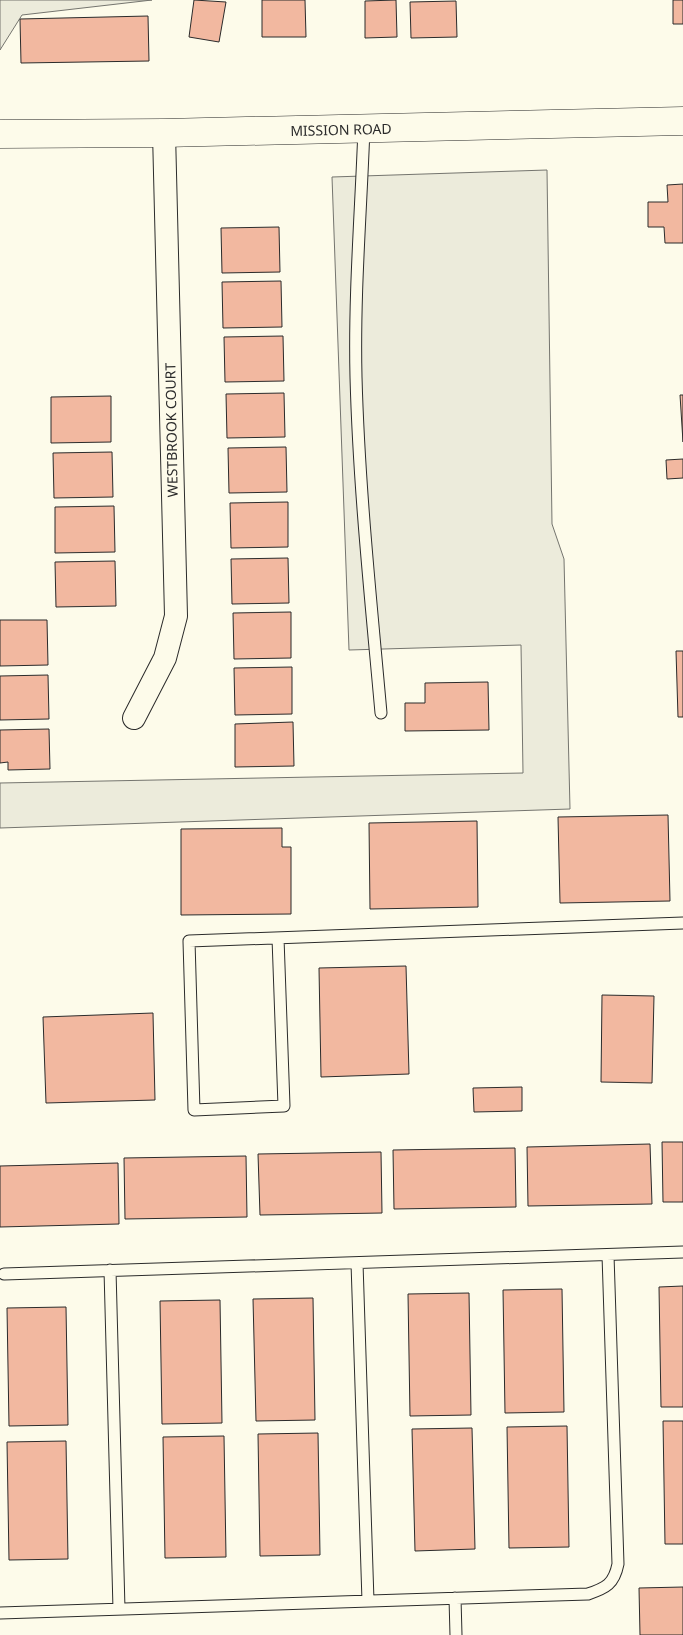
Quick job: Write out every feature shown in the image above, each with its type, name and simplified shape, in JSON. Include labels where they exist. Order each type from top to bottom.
[{"type":"street","name":"MISSION ROAD","points":[[0,134],[164,133],[683,121]]},
{"type":"street","name":"WESTBROOK COURT","points":[[134,718],[165,658],[176,616],[164,133]]},
{"type":"lane","points":[[364,128],[356,313],[356,378],[367,550],[381,713]]},
{"type":"lane","points":[[278,938],[284,1106],[194,1110],[189,941],[683,923]]},
{"type":"lane","points":[[4,1274],[683,1252]]},
{"type":"lane","points":[[0,1613],[588,1594],[603,1589],[616,1577],[618,1564],[608,1254]]},
{"type":"lane","points":[[358,1262],[368,1601]]},
{"type":"lane","points":[[110,1270],[119,1609]]},
{"type":"lane","points":[[455,1598],[456,1635]]},
{"type":"shaded area","points":[[0,0],[152,0],[22,15],[0,50]]},
{"type":"shaded area","points":[[547,170],[552,524],[564,559],[570,809],[0,828],[0,783],[523,773],[521,645],[349,650],[332,177]]},
{"type":"building","points":[[194,0],[226,2],[219,42],[189,37]]},
{"type":"building","points":[[262,0],[305,0],[306,37],[262,37]]},
{"type":"building","points":[[396,0],[397,37],[365,38],[365,1]]},
{"type":"building","points":[[673,0],[683,0],[683,24],[673,24]]},
{"type":"building","points":[[456,1],[457,37],[411,38],[410,2]]},
{"type":"building","points":[[148,16],[149,61],[21,63],[20,19]]},
{"type":"building","points":[[683,184],[683,243],[665,243],[664,227],[648,227],[648,202],[668,202],[667,185]]},
{"type":"building","points":[[279,227],[280,272],[222,273],[221,228]]},
{"type":"building","points":[[281,281],[282,327],[223,328],[222,282]]},
{"type":"building","points":[[283,336],[284,381],[225,382],[224,337]]},
{"type":"building","points":[[284,393],[285,437],[227,438],[226,394]]},
{"type":"building","points":[[680,395],[683,395],[683,442]]},
{"type":"building","points":[[111,396],[111,442],[51,443],[51,397]]},
{"type":"building","points":[[286,447],[287,492],[229,493],[228,448]]},
{"type":"building","points":[[112,452],[113,497],[54,498],[53,453]]},
{"type":"building","points":[[683,459],[683,478],[667,479],[666,460]]},
{"type":"building","points":[[288,502],[288,547],[231,548],[230,503]]},
{"type":"building","points":[[114,506],[115,552],[55,553],[55,507]]},
{"type":"building","points":[[288,558],[289,603],[232,604],[231,559]]},
{"type":"building","points":[[115,561],[116,606],[56,607],[55,562]]},
{"type":"building","points":[[291,612],[291,658],[234,659],[233,613]]},
{"type":"building","points":[[0,620],[47,620],[48,665],[0,666]]},
{"type":"building","points":[[676,651],[683,651],[683,717],[678,717]]},
{"type":"building","points":[[292,667],[292,714],[235,715],[234,668]]},
{"type":"building","points":[[48,675],[49,719],[0,720],[0,676]]},
{"type":"building","points":[[488,682],[489,730],[405,731],[405,703],[425,703],[425,683]]},
{"type":"building","points":[[293,722],[294,766],[235,767],[235,724]]},
{"type":"building","points":[[49,729],[50,769],[8,770],[8,762],[0,763],[0,730]]},
{"type":"building","points":[[668,815],[670,901],[560,903],[558,817]]},
{"type":"building","points":[[477,821],[478,907],[370,909],[369,823]]},
{"type":"building","points":[[282,828],[282,847],[291,847],[291,914],[181,915],[181,829]]},
{"type":"building","points":[[406,966],[409,1074],[321,1077],[319,968]]},
{"type":"building","points":[[602,995],[654,996],[652,1083],[601,1082]]},
{"type":"building","points":[[153,1013],[155,1100],[46,1103],[43,1017]]},
{"type":"building","points":[[522,1087],[522,1111],[474,1112],[473,1088]]},
{"type":"building","points":[[662,1142],[683,1142],[683,1202],[663,1202]]},
{"type":"building","points":[[650,1144],[652,1204],[528,1206],[527,1147]]},
{"type":"building","points":[[515,1148],[516,1207],[394,1209],[393,1150]]},
{"type":"building","points":[[381,1152],[382,1213],[260,1215],[258,1154]]},
{"type":"building","points":[[246,1156],[247,1217],[125,1219],[124,1158]]},
{"type":"building","points":[[118,1163],[119,1224],[0,1227],[0,1166]]},
{"type":"building","points":[[683,1286],[683,1407],[661,1407],[659,1287]]},
{"type":"building","points":[[562,1289],[564,1412],[505,1413],[503,1290]]},
{"type":"building","points":[[469,1293],[471,1415],[410,1416],[408,1294]]},
{"type":"building","points":[[313,1298],[315,1420],[256,1421],[253,1299]]},
{"type":"building","points":[[220,1300],[222,1423],[162,1424],[160,1301]]},
{"type":"building","points":[[66,1307],[68,1425],[9,1426],[7,1308]]},
{"type":"building","points":[[663,1421],[683,1421],[683,1544],[665,1544]]},
{"type":"building","points":[[567,1426],[569,1547],[509,1548],[507,1427]]},
{"type":"building","points":[[472,1428],[475,1549],[415,1551],[412,1429]]},
{"type":"building","points":[[318,1433],[320,1555],[260,1556],[258,1434]]},
{"type":"building","points":[[224,1436],[226,1557],[165,1558],[163,1437]]},
{"type":"building","points":[[66,1441],[68,1559],[9,1560],[7,1442]]},
{"type":"building","points":[[683,1587],[683,1635],[640,1635],[639,1588]]}]
